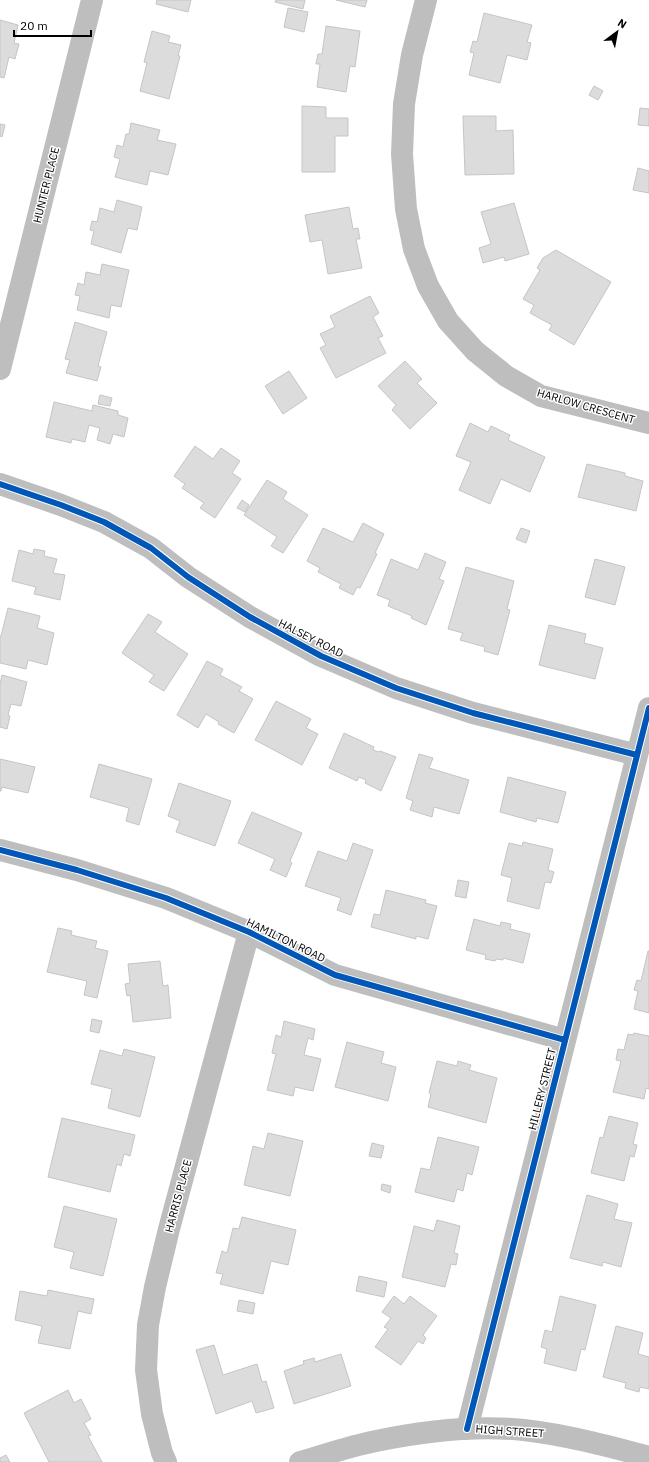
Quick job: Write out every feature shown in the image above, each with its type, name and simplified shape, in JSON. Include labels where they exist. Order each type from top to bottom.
[{"type":"street","name":"HUNTER PLACE","points":[[0,369],[92,0]]},
{"type":"street","name":"HARLOW CRESCENT","points":[[426,0],[412,55],[405,97],[402,154],[406,209],[414,249],[428,286],[448,321],[475,351],[506,376],[541,396],[649,423]]},
{"type":"street","name":"HALSEY ROAD","points":[[0,484],[61,505],[104,522],[151,548],[188,577],[250,617],[321,656],[396,688],[473,713],[637,755]]},
{"type":"street","name":"HILLERY STREET","points":[[467,1429],[649,708]]},
{"type":"street","name":"HAMILTON ROAD","points":[[0,850],[77,870],[166,898],[249,932],[334,975],[565,1040]]},
{"type":"street","name":"HARRIS PLACE","points":[[166,1462],[162,1453],[152,1414],[146,1370],[148,1325],[155,1287],[169,1229],[249,932]]},
{"type":"street","name":"HIGH STREET","points":[[300,1462],[375,1441],[432,1431],[467,1429],[523,1430],[571,1437],[649,1457]]},
{"type":"building","points":[[157,0],[191,0],[188,12],[156,4]]},
{"type":"building","points":[[276,0],[305,0],[303,9],[275,2]]},
{"type":"building","points":[[336,0],[367,0],[365,7]]},
{"type":"building","points":[[288,8],[308,12],[304,32],[284,27]]},
{"type":"building","points":[[484,13],[532,25],[527,42],[531,43],[527,60],[507,55],[500,83],[469,75],[474,53],[470,52],[473,41],[477,42]]},
{"type":"building","points":[[0,20],[18,25],[14,43],[19,44],[15,59],[9,57],[4,78],[0,77]]},
{"type":"building","points":[[326,26],[360,31],[355,67],[350,66],[346,92],[317,87],[320,64],[316,64],[318,54],[322,54]]},
{"type":"building","points":[[152,31],[170,36],[168,42],[181,45],[178,56],[180,56],[169,99],[140,91],[147,63],[144,62]]},
{"type":"building","points":[[594,86],[603,91],[598,100],[589,95]]},
{"type":"building","points":[[302,106],[326,107],[326,118],[348,118],[348,136],[335,136],[335,172],[302,172]]},
{"type":"building","points":[[640,108],[649,109],[649,126],[638,125]]},
{"type":"building","points":[[463,116],[496,116],[496,131],[513,130],[514,174],[465,175]]},
{"type":"building","points":[[131,123],[160,130],[157,140],[176,144],[168,175],[150,171],[147,185],[115,177],[120,159],[114,157],[117,145],[123,147],[126,134],[129,134]]},
{"type":"building","points":[[0,124],[5,125],[2,137],[0,136]]},
{"type":"building","points":[[638,168],[649,171],[649,193],[633,190]]},
{"type":"building","points":[[117,200],[142,207],[137,230],[128,228],[121,253],[91,244],[94,231],[90,230],[92,221],[97,222],[100,208],[114,212]]},
{"type":"building","points":[[514,203],[529,254],[505,261],[504,257],[483,263],[479,248],[491,244],[481,212]]},
{"type":"building","points":[[349,207],[353,229],[358,228],[360,239],[356,239],[362,268],[328,274],[322,240],[310,242],[305,215]]},
{"type":"building","points":[[556,250],[611,282],[574,345],[549,330],[552,325],[530,313],[534,305],[523,299],[540,270],[537,268],[543,258]]},
{"type":"building","points":[[102,264],[129,270],[121,307],[111,305],[109,318],[77,310],[80,296],[75,295],[78,283],[84,285],[86,272],[100,275]]},
{"type":"building","points":[[370,296],[379,313],[373,317],[383,336],[378,338],[386,353],[336,378],[320,348],[326,345],[320,334],[335,327],[330,316]]},
{"type":"building","points":[[75,322],[107,332],[98,366],[101,367],[97,381],[66,373],[70,360],[65,359]]},
{"type":"building","points":[[405,361],[422,379],[417,383],[437,403],[410,429],[392,410],[396,405],[378,386]]},
{"type":"building","points":[[289,371],[307,398],[283,414],[265,386]]},
{"type":"building","points":[[100,395],[112,398],[110,406],[98,404]]},
{"type":"building","points":[[54,402],[92,411],[93,405],[118,411],[118,415],[128,418],[124,437],[113,434],[110,444],[97,440],[100,428],[89,425],[85,442],[72,439],[71,443],[46,437]]},
{"type":"building","points":[[470,423],[488,432],[491,426],[510,435],[508,440],[545,457],[530,492],[501,479],[490,504],[459,490],[471,462],[456,456]]},
{"type":"building","points":[[195,446],[213,459],[221,448],[240,461],[232,473],[241,479],[215,518],[200,508],[204,503],[182,488],[185,484],[174,476]]},
{"type":"building","points":[[587,464],[625,473],[625,476],[643,481],[636,511],[578,497]]},
{"type":"building","points":[[267,480],[287,492],[283,499],[308,515],[283,553],[271,546],[277,537],[244,515]]},
{"type":"building","points":[[242,500],[249,505],[245,512],[237,508]]},
{"type":"building","points":[[363,523],[384,534],[375,553],[377,554],[360,588],[357,587],[353,595],[339,588],[341,584],[318,572],[320,568],[307,561],[323,528],[353,542]]},
{"type":"building","points":[[521,528],[530,531],[526,543],[516,539]]},
{"type":"building","points":[[34,549],[45,551],[44,556],[57,559],[53,573],[65,575],[60,600],[34,594],[36,587],[12,581],[19,550],[33,554]]},
{"type":"building","points":[[425,553],[446,562],[439,579],[444,581],[426,625],[411,618],[412,616],[388,606],[390,600],[377,595],[391,559],[418,570]]},
{"type":"building","points":[[595,559],[625,567],[615,605],[585,597]]},
{"type":"building","points":[[466,567],[514,581],[507,609],[510,610],[498,655],[484,651],[485,647],[460,640],[463,633],[448,629]]},
{"type":"building","points":[[8,608],[40,616],[37,628],[54,633],[47,665],[28,660],[26,669],[0,663],[0,636]]},
{"type":"building","points":[[148,614],[162,622],[155,632],[188,654],[164,691],[149,682],[154,675],[122,653]]},
{"type":"building","points":[[549,625],[586,634],[584,643],[603,648],[595,679],[539,665]]},
{"type":"building","points":[[207,661],[223,669],[220,675],[242,687],[239,691],[253,699],[234,733],[218,724],[219,722],[206,714],[198,728],[177,715]]},
{"type":"building","points":[[2,675],[27,682],[21,706],[11,704],[8,715],[10,716],[7,729],[0,727],[0,684]]},
{"type":"building","points":[[276,701],[311,719],[306,728],[318,734],[302,765],[255,740]]},
{"type":"building","points":[[344,733],[374,747],[373,750],[396,757],[381,791],[365,783],[366,780],[359,777],[357,781],[329,768]]},
{"type":"building","points":[[419,754],[433,758],[429,768],[469,780],[459,814],[434,807],[432,817],[410,810],[413,801],[406,798]]},
{"type":"building","points":[[0,759],[35,767],[28,793],[2,787],[0,791]]},
{"type":"building","points":[[99,764],[152,779],[139,825],[126,821],[129,808],[90,797]]},
{"type":"building","points":[[508,777],[566,792],[558,823],[537,818],[536,822],[500,812]]},
{"type":"building","points":[[179,783],[231,801],[215,846],[176,832],[180,821],[168,816]]},
{"type":"building","points":[[252,812],[302,833],[290,861],[292,863],[286,877],[270,870],[275,859],[238,843]]},
{"type":"building","points":[[523,842],[553,849],[548,870],[554,872],[551,883],[545,882],[539,909],[507,901],[512,878],[501,875],[509,843],[522,846]]},
{"type":"building","points":[[353,843],[373,850],[351,915],[337,910],[341,898],[305,886],[318,851],[347,861]]},
{"type":"building","points":[[458,880],[469,882],[466,898],[455,896]]},
{"type":"building","points":[[386,890],[426,900],[425,903],[437,906],[428,939],[416,936],[416,939],[371,927],[374,914],[380,915]]},
{"type":"building","points":[[474,919],[500,926],[501,922],[511,924],[510,929],[530,934],[523,963],[503,958],[503,960],[496,959],[495,961],[485,959],[486,955],[466,950]]},
{"type":"building","points":[[58,928],[72,931],[71,935],[97,941],[95,948],[108,951],[97,998],[84,995],[87,981],[47,972]]},
{"type":"building","points":[[648,951],[649,1013],[634,1009],[638,991],[634,990],[637,980],[641,981]]},
{"type":"building","points":[[160,961],[163,986],[168,985],[171,1018],[133,1022],[130,995],[127,996],[125,984],[130,983],[128,964]]},
{"type":"building","points":[[92,1019],[102,1021],[99,1033],[90,1031]]},
{"type":"building","points":[[284,1021],[315,1029],[313,1040],[308,1038],[304,1055],[321,1059],[313,1091],[295,1087],[293,1096],[267,1090],[276,1054],[272,1053],[276,1035],[281,1037]]},
{"type":"building","points":[[634,1033],[649,1036],[649,1089],[646,1088],[644,1099],[613,1092],[621,1061],[616,1060],[618,1049],[624,1050],[628,1034],[633,1035]]},
{"type":"building","points":[[347,1042],[384,1052],[381,1063],[396,1067],[388,1101],[335,1087]]},
{"type":"building","points":[[124,1049],[155,1057],[140,1117],[108,1108],[112,1089],[91,1084],[100,1050],[122,1056]]},
{"type":"building","points":[[437,1061],[457,1066],[458,1061],[471,1065],[469,1070],[497,1078],[486,1123],[428,1107],[431,1094],[429,1093]]},
{"type":"building","points":[[609,1116],[638,1123],[633,1144],[637,1145],[634,1157],[630,1156],[624,1181],[591,1173],[600,1137],[603,1138]]},
{"type":"building","points":[[62,1118],[135,1135],[130,1156],[124,1154],[121,1166],[117,1164],[110,1192],[48,1177]]},
{"type":"building","points":[[268,1133],[303,1141],[290,1196],[244,1185],[253,1146],[264,1149]]},
{"type":"building","points":[[438,1137],[479,1147],[472,1175],[467,1173],[463,1191],[457,1189],[454,1202],[415,1192],[421,1168],[430,1170]]},
{"type":"building","points":[[372,1143],[384,1146],[381,1158],[369,1156]]},
{"type":"building","points":[[382,1184],[391,1186],[390,1193],[381,1190]]},
{"type":"building","points":[[587,1195],[618,1204],[614,1219],[632,1223],[621,1267],[603,1262],[602,1266],[570,1258]]},
{"type":"building","points":[[64,1206],[117,1219],[103,1276],[70,1268],[74,1252],[54,1247]]},
{"type":"building","points":[[242,1217],[296,1230],[288,1265],[271,1261],[263,1294],[220,1284],[223,1274],[216,1273],[222,1251],[227,1253],[233,1228],[239,1229]]},
{"type":"building","points":[[437,1220],[460,1226],[454,1253],[458,1254],[456,1265],[451,1264],[445,1287],[402,1277],[414,1226],[434,1231]]},
{"type":"building","points":[[359,1276],[387,1282],[384,1297],[356,1291]]},
{"type":"building","points":[[48,1290],[94,1299],[91,1314],[78,1311],[70,1349],[38,1343],[42,1326],[15,1320],[20,1291],[47,1296]]},
{"type":"building","points":[[394,1296],[404,1304],[410,1296],[437,1316],[423,1335],[426,1338],[423,1344],[418,1341],[401,1365],[375,1347],[388,1329],[384,1327],[391,1318],[382,1312]]},
{"type":"building","points":[[560,1296],[596,1305],[585,1350],[581,1349],[576,1371],[544,1363],[547,1349],[541,1347],[545,1330],[552,1332]]},
{"type":"building","points":[[239,1300],[255,1303],[253,1314],[237,1311]]},
{"type":"building","points":[[616,1326],[643,1333],[638,1354],[649,1357],[649,1389],[640,1387],[639,1392],[625,1388],[626,1383],[603,1377]]},
{"type":"building","points":[[214,1345],[223,1375],[257,1364],[262,1382],[266,1381],[274,1408],[256,1413],[252,1401],[216,1414],[196,1350]]},
{"type":"building","points":[[341,1354],[351,1386],[294,1404],[284,1371],[304,1364],[303,1361],[314,1358],[315,1362]]},
{"type":"building","points":[[68,1390],[74,1403],[81,1399],[91,1419],[84,1423],[91,1435],[88,1436],[102,1462],[49,1462],[24,1413]]},
{"type":"building","points":[[6,1455],[10,1462],[0,1462],[0,1458]]},
{"type":"cycle path","points":[[0,484],[61,505],[104,522],[151,548],[188,577],[250,617],[321,656],[396,688],[473,713],[637,755]]},
{"type":"cycle path","points":[[467,1429],[649,708]]},
{"type":"cycle path","points":[[0,850],[77,870],[166,898],[249,932],[335,975],[565,1040]]}]
